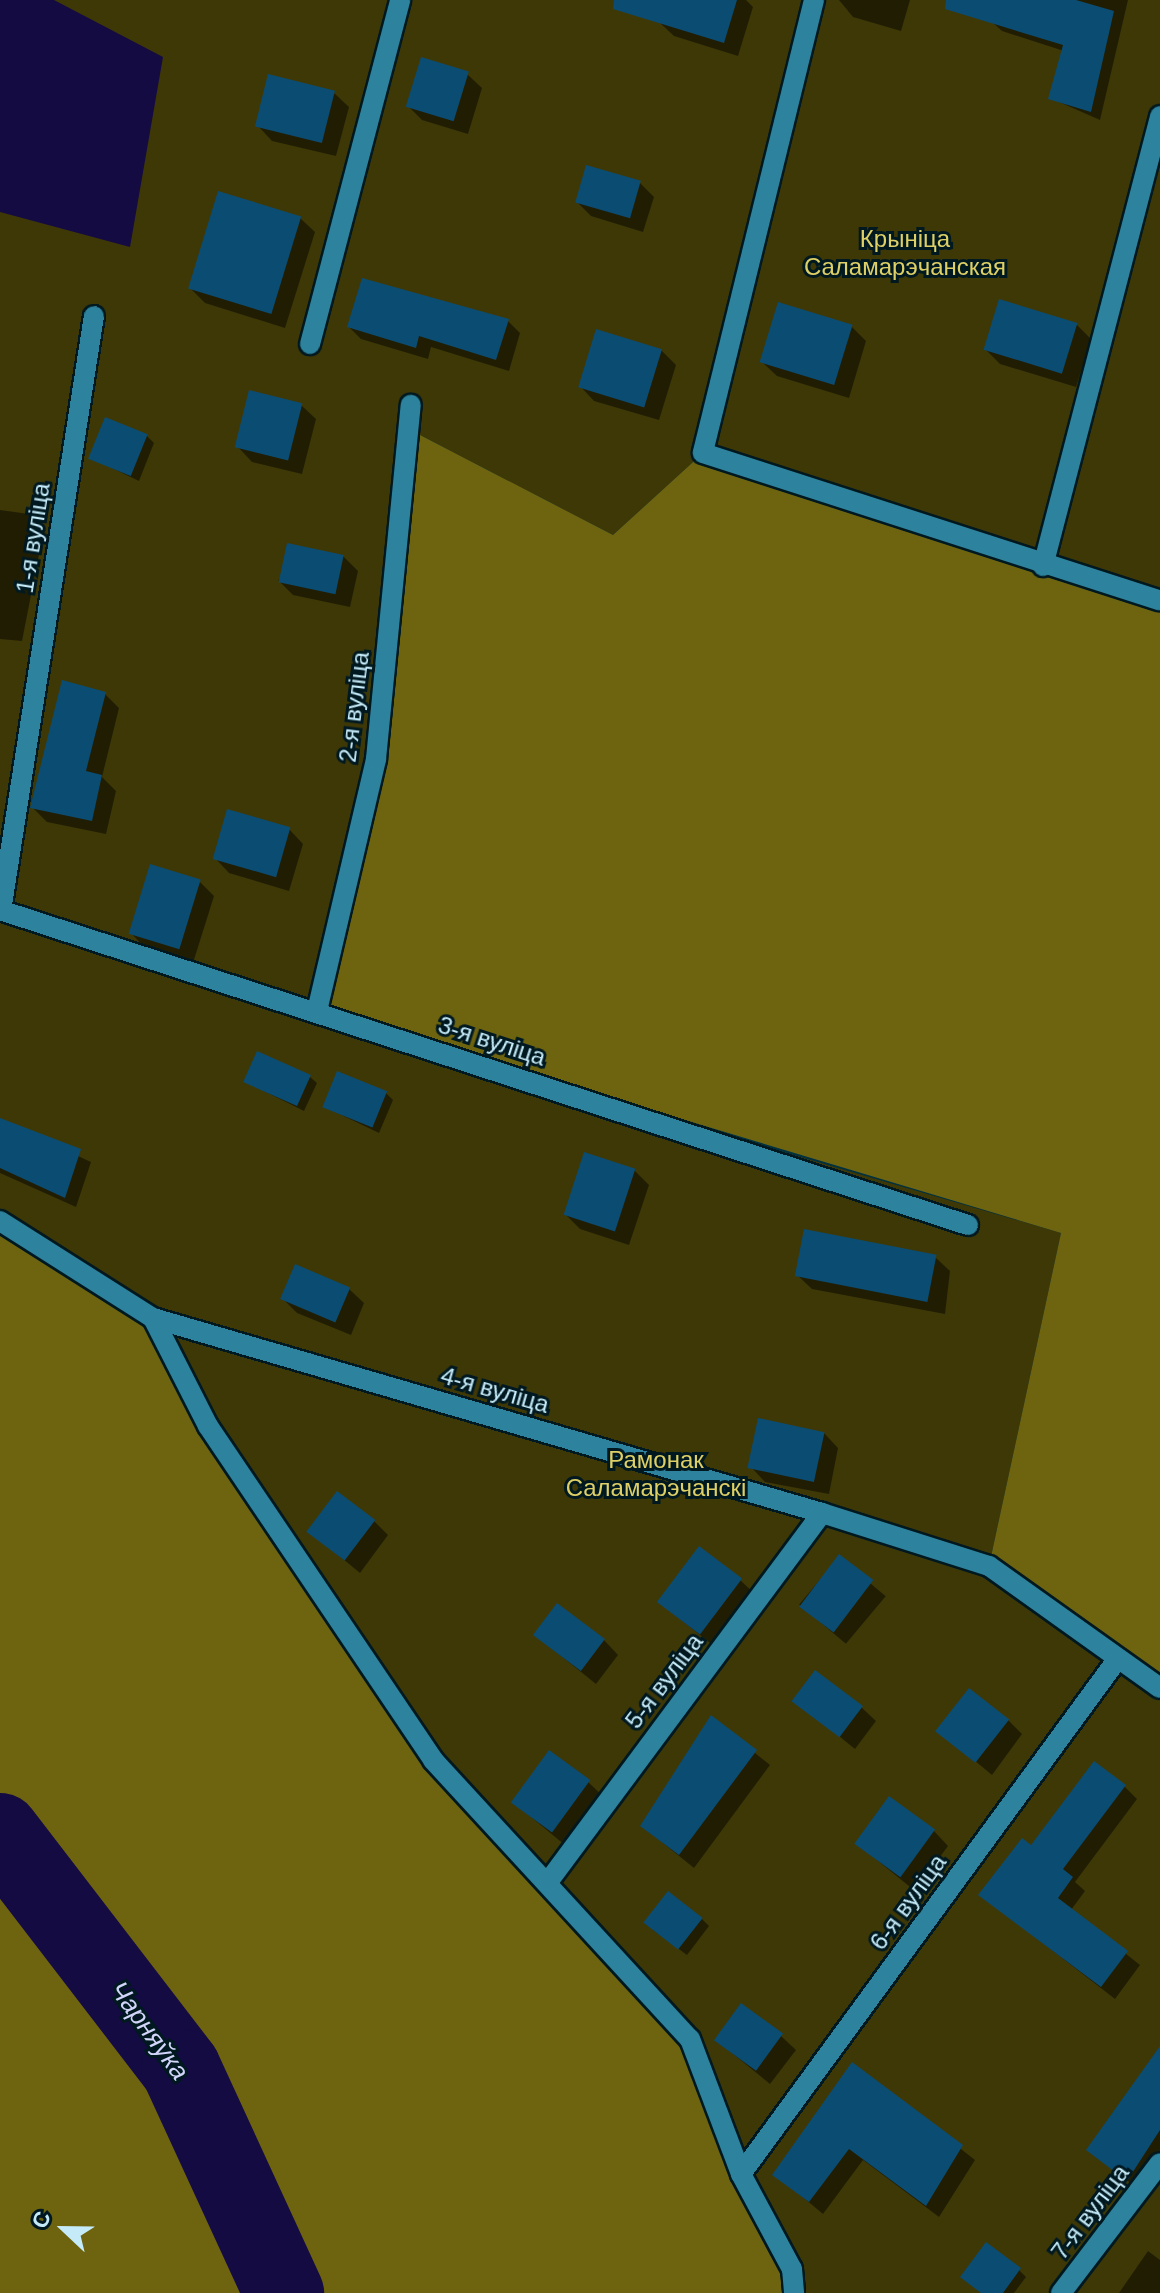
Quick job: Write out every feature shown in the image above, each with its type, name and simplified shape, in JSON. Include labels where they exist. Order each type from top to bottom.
[{"type":"street","points":[[310,344],[400,0]]},
{"type":"street","points":[[814,0],[703,453],[1043,566],[1160,601]]},
{"type":"street","points":[[1043,566],[1160,116]]},
{"type":"street","name":"1-я вуліца","points":[[1,911],[94,316]]},
{"type":"street","name":"2-я вуліца","points":[[317,1011],[376,759],[411,405]]},
{"type":"street","name":"3-я вуліца","points":[[1,911],[317,1011],[968,1225]]},
{"type":"street","points":[[0,1221],[153,1318],[208,1426],[433,1760],[549,1881],[690,2039],[741,2174],[792,2269],[794,2293]]},
{"type":"street","name":"4-я вуліца","points":[[153,1318],[822,1513],[989,1566],[1116,1661],[1160,1688]]},
{"type":"street","name":"5-я вуліца","points":[[549,1881],[822,1513]]},
{"type":"street","name":"6-я вуліца","points":[[741,2174],[1116,1661]]},
{"type":"street","name":"7-я вуліца","points":[[1061,2293],[1160,2163]]},
{"type":"green space","name":"Рамонак Саламарэчанскі","points":[[0,0],[1160,0],[1160,599],[703,453],[613,535],[420,435],[664,1117],[1061,1233],[989,1566],[1160,1688],[1160,2293],[794,2293],[433,1760],[0,1221]]},
{"type":"shaded area","points":[[0,0],[54,0],[163,57],[130,247],[0,212]]},
{"type":"shaded area","points":[[420,435],[613,535],[703,453],[1160,601],[1160,1688],[989,1566],[1061,1233],[319,1010],[376,759]]},
{"type":"shaded area","points":[[0,1221],[153,1318],[208,1426],[433,1760],[690,2039],[794,2293],[0,2293]]},
{"type":"building","points":[[614,0],[737,0],[724,43],[613,9]]},
{"type":"building","points":[[946,0],[1076,0],[1114,11],[1091,112],[1048,99],[1063,45],[945,9]]},
{"type":"building","points":[[421,57],[469,72],[454,121],[406,107]]},
{"type":"building","points":[[268,74],[335,91],[322,143],[255,126]]},
{"type":"building","points":[[586,165],[641,181],[630,218],[575,202]]},
{"type":"building","points":[[218,191],[301,216],[271,314],[188,289]]},
{"type":"building","points":[[362,278],[509,319],[496,360],[419,336],[416,348],[347,327]]},
{"type":"building","points":[[999,299],[1077,323],[1062,374],[984,350]]},
{"type":"building","points":[[778,302],[853,325],[834,385],[760,362]]},
{"type":"building","points":[[596,329],[662,349],[644,408],[578,387]]},
{"type":"building","points":[[249,390],[302,403],[288,461],[235,447]]},
{"type":"building","points":[[105,417],[148,434],[131,476],[88,459]]},
{"type":"building","points":[[287,543],[344,555],[335,594],[279,582]]},
{"type":"building","points":[[62,680],[106,692],[86,771],[102,775],[92,821],[30,808]]},
{"type":"building","points":[[227,809],[290,827],[276,877],[213,859]]},
{"type":"building","points":[[150,864],[201,879],[179,949],[129,934]]},
{"type":"building","points":[[257,1051],[311,1075],[297,1106],[243,1082]]},
{"type":"building","points":[[337,1071],[387,1091],[372,1127],[322,1107]]},
{"type":"building","points":[[0,1118],[81,1149],[65,1198],[0,1168]]},
{"type":"building","points":[[584,1152],[635,1169],[615,1231],[564,1215]]},
{"type":"building","points":[[804,1229],[937,1255],[927,1302],[795,1276]]},
{"type":"building","points":[[295,1264],[350,1287],[335,1322],[280,1299]]},
{"type":"building","points":[[758,1418],[825,1432],[814,1482],[747,1468]]},
{"type":"building","points":[[337,1491],[375,1520],[345,1561],[306,1532]]},
{"type":"building","points":[[699,1546],[742,1578],[700,1634],[657,1602]]},
{"type":"building","points":[[839,1554],[873,1580],[834,1633],[799,1607]]},
{"type":"building","points":[[557,1603],[605,1639],[581,1671],[533,1635]]},
{"type":"building","points":[[815,1670],[863,1706],[839,1737],[792,1701]]},
{"type":"building","points":[[969,1688],[1009,1719],[975,1763],[935,1731]]},
{"type":"building","points":[[711,1715],[757,1750],[679,1855],[640,1826]]},
{"type":"building","points":[[549,1750],[590,1780],[552,1833],[511,1803]]},
{"type":"building","points":[[1094,1761],[1126,1785],[1063,1869],[1073,1877],[1058,1898],[1128,1951],[1101,1987],[978,1895],[1022,1838],[1031,1845]]},
{"type":"building","points":[[889,1796],[935,1830],[900,1877],[854,1844]]},
{"type":"building","points":[[668,1891],[703,1918],[678,1950],[643,1923]]},
{"type":"building","points":[[741,2003],[783,2034],[756,2071],[714,2040]]},
{"type":"building","points":[[1160,2046],[1160,2130],[1127,2181],[1086,2150]]},
{"type":"building","points":[[852,2062],[963,2145],[926,2206],[849,2149],[809,2202],[772,2175]]},
{"type":"building","points":[[986,2242],[1021,2268],[1003,2293],[981,2293],[960,2277]]},
{"type":"waterway","name":"Чарняўка","points":[[0,1833],[181,2069],[284,2293]]},
{"type":"park label","name":"Крыніца Саламарэчанская","points":[[905,253]]}]
